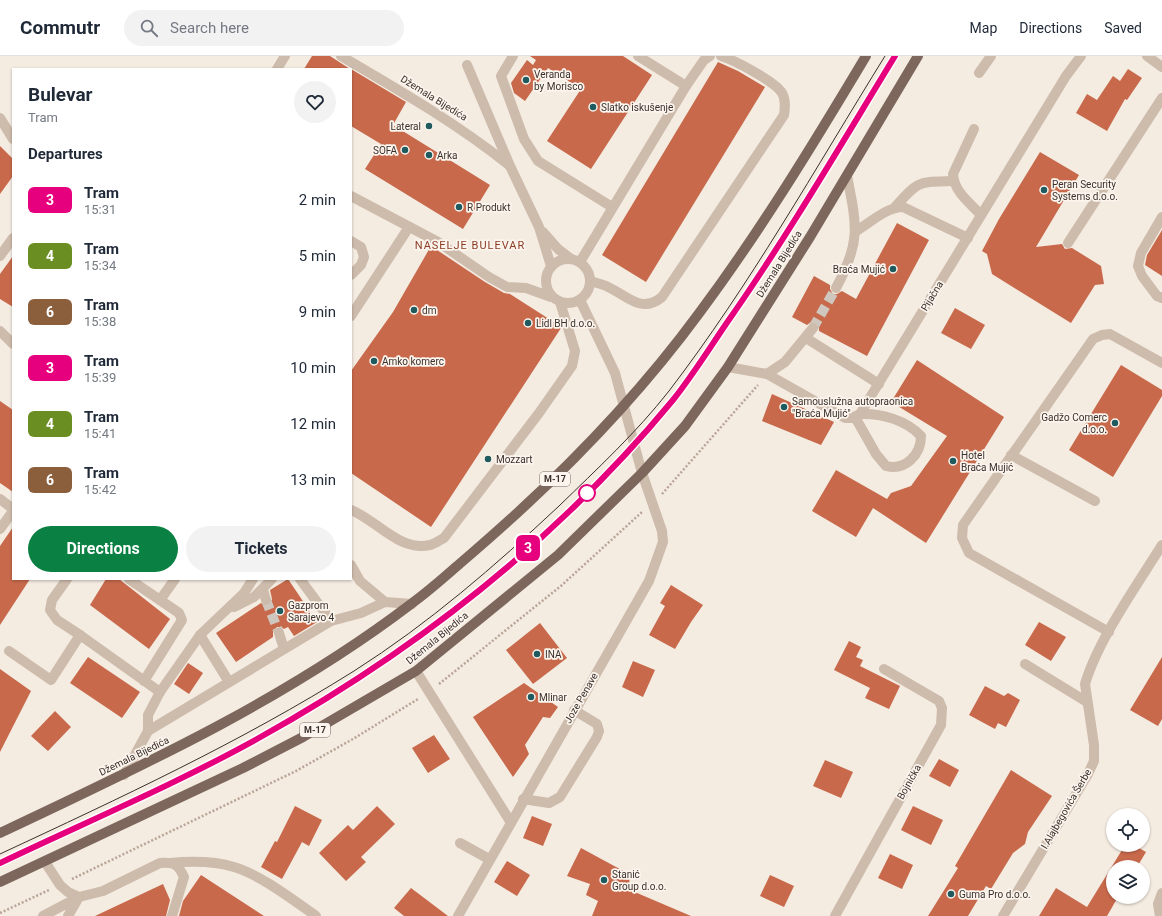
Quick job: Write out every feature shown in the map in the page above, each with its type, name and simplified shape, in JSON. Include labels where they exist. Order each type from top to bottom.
[{"type":"main road","name":"Džemala Bijedića","points":[[0,834],[202,736],[264,701],[341,653],[412,604],[548,487],[625,405],[669,352],[729,272],[783,191],[866,56]]},
{"type":"main road","name":"Džemala Bijedića","points":[[0,882],[283,748],[416,671],[558,555],[642,473],[685,426],[728,367],[847,176],[918,56]]},
{"type":"street","points":[[278,68],[286,56]]},
{"type":"street","name":"Džemala Bijedića","points":[[341,56],[444,117],[477,139],[510,166]]},
{"type":"street","points":[[513,56],[501,76],[524,139],[538,161],[612,207]]},
{"type":"street","points":[[638,56],[686,86]]},
{"type":"street","points":[[575,261],[612,207],[686,86],[704,60],[710,56]]},
{"type":"street","points":[[590,281],[608,286],[637,304],[647,305],[656,302],[662,297],[784,115],[786,106],[783,94],[776,86],[730,59],[721,56]]},
{"type":"street","points":[[978,73],[991,56]]},
{"type":"street","name":"Pijačna","points":[[857,415],[879,384],[1066,76],[1081,56]]},
{"type":"street","points":[[1147,56],[1162,67]]},
{"type":"street","name":"Džemala Bijedića","points":[[467,65],[510,166],[539,227],[551,266]]},
{"type":"street","points":[[1068,243],[1162,98]]},
{"type":"street","points":[[0,118],[12,137]]},
{"type":"street","points":[[974,130],[953,174],[953,181],[958,191],[981,215]]},
{"type":"street","points":[[836,288],[849,264],[856,232],[847,176]]},
{"type":"street","points":[[856,232],[896,207],[912,188],[918,184],[924,182],[953,181]]},
{"type":"street","points":[[352,197],[438,242],[489,277],[507,286],[526,288],[560,302],[574,303],[580,300],[587,292],[590,281],[587,270],[575,261],[560,260],[551,266],[546,276],[547,291],[551,297]]},
{"type":"street","points":[[896,207],[903,207],[968,238]]},
{"type":"street","points":[[1162,216],[1141,253],[1138,266],[1142,276],[1158,296],[1162,298]]},
{"type":"street","points":[[352,314],[409,227]]},
{"type":"street","name":"Džemala Bijedića","points":[[539,227],[558,250],[575,261]]},
{"type":"street","points":[[0,256],[12,239]]},
{"type":"street","points":[[352,242],[361,247],[364,257],[360,265],[352,274]]},
{"type":"street","points":[[526,288],[546,276]]},
{"type":"street","points":[[580,300],[615,373],[625,405],[642,473]]},
{"type":"street","points":[[352,511],[375,523],[394,538],[414,544],[430,545],[444,538],[539,413],[572,366],[575,351],[560,302]]},
{"type":"street","points":[[767,374],[785,362],[813,328]]},
{"type":"street","points":[[0,331],[12,343]]},
{"type":"street","points":[[1109,632],[969,553],[962,538],[963,525],[1010,455],[1093,339],[1102,335],[1110,334],[1162,363]]},
{"type":"street","points":[[806,338],[879,384]]},
{"type":"street","points":[[728,367],[767,374],[845,418],[857,415],[875,413],[889,417],[915,430],[920,436],[921,445],[915,456],[899,467],[886,466],[876,454],[857,415]]},
{"type":"street","points":[[1010,455],[1095,501]]},
{"type":"street","name":"Joze Penave","points":[[458,916],[510,821],[649,581],[663,542],[662,531],[642,473]]},
{"type":"street","points":[[0,499],[12,509]]},
{"type":"street","points":[[0,529],[12,511]]},
{"type":"street","name":"I.Alajbegovića Šerbe","points":[[1006,912],[1088,774],[1094,760],[1094,745],[1085,684],[1087,676],[1109,632],[1162,545]]},
{"type":"street","points":[[352,567],[360,581],[385,602]]},
{"type":"street","points":[[66,580],[52,600],[50,610],[57,620],[160,692]]},
{"type":"street","points":[[130,580],[180,613],[182,620],[144,681]]},
{"type":"street","points":[[160,600],[174,580]]},
{"type":"street","points":[[124,775],[148,731],[148,715],[160,692],[200,635],[244,593],[252,580]]},
{"type":"street","points":[[223,612],[254,597],[263,590],[271,580]]},
{"type":"street","points":[[301,580],[331,621]]},
{"type":"street","points":[[263,590],[266,600]]},
{"type":"street","points":[[148,731],[331,621],[361,612],[385,602],[412,604]]},
{"type":"street","points":[[279,633],[284,649]]},
{"type":"street","points":[[9,651],[51,680],[80,635]]},
{"type":"street","points":[[200,635],[229,682]]},
{"type":"street","points":[[1025,664],[1088,702]]},
{"type":"street","name":"Bojnička","points":[[835,916],[940,725],[942,708],[939,701],[884,669]]},
{"type":"street","points":[[416,671],[510,821]]},
{"type":"street","points":[[523,799],[549,803],[560,797],[597,737],[599,731],[596,724],[574,710]]},
{"type":"street","points":[[460,843],[489,859]]},
{"type":"street","points":[[45,862],[60,885],[68,892],[79,897]]},
{"type":"street","points":[[170,862],[180,868],[184,877],[172,916]]},
{"type":"street","points":[[43,916],[79,897],[103,891],[160,863],[170,862],[207,862],[235,867],[273,886],[316,916]]},
{"type":"street","points":[[1160,916],[1158,904],[1162,893]]},
{"type":"street","points":[[68,916],[79,897]]},
{"type":"street","points":[[1006,912],[1016,916]]},
{"type":"building","points":[[312,56],[330,56],[348,68],[305,68]]},
{"type":"building","points":[[530,56],[623,56],[652,75],[591,169],[547,141],[581,89],[548,68],[525,101],[514,93],[511,83],[527,60],[533,65],[536,60]]},
{"type":"building","points":[[718,62],[738,71],[765,87],[646,282],[602,255]]},
{"type":"building","points":[[1128,69],[1142,78],[1127,100],[1125,99],[1107,131],[1076,113],[1087,94],[1097,100],[1113,76],[1120,81]]},
{"type":"building","points":[[352,70],[406,102],[393,125],[490,185],[463,229],[365,169],[381,144],[352,127]]},
{"type":"building","points":[[0,146],[12,158],[12,177],[0,194]]},
{"type":"building","points":[[1040,152],[1079,175],[1036,247],[1062,244],[1065,249],[1072,248],[1101,266],[1104,284],[1095,285],[1071,323],[992,274],[987,254],[982,251],[999,219]]},
{"type":"building","name":"Braća Mujić","points":[[897,223],[929,240],[867,356],[819,331],[819,326],[817,323],[811,322],[807,325],[792,317],[814,276],[830,285],[830,289],[833,294],[837,294],[842,291],[856,299]]},
{"type":"building","points":[[1162,230],[1162,276],[1145,265],[1147,255]]},
{"type":"building","points":[[431,246],[485,282],[504,293],[510,294],[561,328],[431,527],[352,474],[352,370],[393,312]]},
{"type":"building","points":[[12,257],[12,306],[0,299],[0,274]]},
{"type":"building","points":[[955,308],[985,325],[971,349],[941,333]]},
{"type":"building","name":"Hotel Braća Mujić","points":[[917,360],[1004,417],[926,543],[873,508],[856,537],[812,511],[836,470],[887,499],[891,493],[911,486],[947,436],[891,402]]},
{"type":"building","name":"Gadžo Comerc d.o.o.","points":[[1121,365],[1162,390],[1162,396],[1113,477],[1069,450]]},
{"type":"building","name":"Samouslužna autopraonica \"Braća Mujić\"","points":[[772,394],[834,422],[821,445],[762,421]]},
{"type":"building","points":[[0,401],[12,409],[12,491],[0,483]]},
{"type":"building","points":[[12,528],[12,580],[29,580],[0,625],[0,546]]},
{"type":"building","points":[[105,580],[120,580],[170,619],[149,649],[90,605]]},
{"type":"building","name":"Gazprom Sarajevo 4","points":[[289,580],[317,622],[294,636],[288,627],[284,629],[277,627],[273,631],[273,637],[236,662],[216,633],[261,603],[265,606],[270,605],[272,599],[270,590]]},
{"type":"building","points":[[671,585],[703,605],[675,649],[649,635],[665,606],[660,603]]},
{"type":"building","points":[[1039,622],[1066,637],[1051,661],[1025,645]]},
{"type":"building","name":"INA","points":[[540,623],[567,658],[533,684],[506,650]]},
{"type":"building","points":[[849,641],[861,647],[856,657],[863,660],[860,666],[900,686],[889,709],[865,698],[870,688],[834,670]]},
{"type":"building","points":[[88,657],[140,692],[122,718],[70,683]]},
{"type":"building","points":[[1162,657],[1162,719],[1158,726],[1130,710]]},
{"type":"building","points":[[633,661],[655,670],[643,697],[622,687]]},
{"type":"building","points":[[188,663],[203,673],[189,694],[174,684]]},
{"type":"building","points":[[0,669],[31,691],[0,752]]},
{"type":"building","points":[[524,683],[558,707],[550,718],[543,717],[525,745],[529,754],[513,777],[473,717]]},
{"type":"building","points":[[985,686],[1004,696],[1008,693],[1020,700],[1006,727],[998,723],[995,729],[969,715]]},
{"type":"building","points":[[55,711],[71,727],[48,751],[31,736]]},
{"type":"building","points":[[434,735],[450,759],[428,773],[412,748]]},
{"type":"building","points":[[939,759],[959,770],[950,787],[929,776]]},
{"type":"building","points":[[825,760],[853,772],[841,798],[813,786]]},
{"type":"building","name":"Guma Pro d.o.o.","points":[[1011,770],[1052,796],[1028,832],[1025,844],[1013,853],[991,889],[986,886],[968,916],[928,916],[958,868],[955,866]]},
{"type":"building","points":[[295,806],[322,820],[309,846],[302,842],[282,879],[261,867],[275,841],[277,842]]},
{"type":"building","points":[[377,806],[395,824],[361,857],[366,862],[346,881],[319,853],[348,825],[353,830]]},
{"type":"building","points":[[913,806],[943,820],[931,845],[901,830]]},
{"type":"building","points":[[532,816],[552,824],[543,846],[523,838]]},
{"type":"building","name":"Stanić Group d.o.o.","points":[[581,848],[629,874],[630,890],[691,916],[592,916],[598,901],[586,895],[590,884],[567,876]]},
{"type":"building","points":[[1121,852],[1146,852],[1141,860],[1116,860]]},
{"type":"building","points":[[890,854],[913,865],[902,889],[878,878]]},
{"type":"building","points":[[507,861],[530,875],[517,896],[494,882]]},
{"type":"building","points":[[201,875],[264,916],[179,916],[183,901]]},
{"type":"building","points":[[770,875],[794,886],[784,907],[760,896]]},
{"type":"building","points":[[1106,876],[1106,904],[1114,904],[1107,916],[1039,916],[1056,888],[1087,907]]},
{"type":"building","points":[[163,884],[170,900],[166,916],[95,916]]},
{"type":"building","points":[[411,888],[448,916],[404,916],[394,908]]},
{"type":"tunnel","points":[[813,328],[836,288]]},
{"type":"tunnel","points":[[266,600],[279,633]]},
{"type":"tram line","points":[[0,854],[180,768],[268,722],[354,671],[381,653],[435,614],[486,572],[559,506],[616,450],[669,391],[727,310],[781,226],[885,56]]},
{"type":"tram line","points":[[0,863],[194,772],[257,739],[316,705],[372,669],[428,630],[481,589],[532,545],[582,499],[629,451],[680,391],[770,258],[895,56]]},
{"type":"tram line","name":"3","points":[[0,863],[254,741],[308,710],[362,677],[449,615],[499,574],[546,532],[635,444],[675,397],[751,288],[895,56]]},
{"type":"place","name":"Veranda by Morisco","points":[[526,80]]},
{"type":"place","name":"Slatko iskušenje","points":[[593,107]]},
{"type":"place","name":"Lateral","points":[[429,126]]},
{"type":"place","name":"SOFA","points":[[405,150]]},
{"type":"place","name":"Arka","points":[[429,155]]},
{"type":"place","name":"Peran Security Systems d.o.o.","points":[[1044,190]]},
{"type":"place","name":"R Produkt","points":[[459,207]]},
{"type":"place","name":"Braća Mujić","points":[[893,269]]},
{"type":"place","name":"dm","points":[[414,310]]},
{"type":"place","name":"Lidl BH d.o.o.","points":[[528,323]]},
{"type":"place","name":"Amko komerc","points":[[374,361]]},
{"type":"place","name":"Samouslužna autopraonica \"Braća Mujić\"","points":[[784,407]]},
{"type":"place","name":"Gadžo Comerc d.o.o.","points":[[1115,423]]},
{"type":"place","name":"Mozzart","points":[[488,459]]},
{"type":"place","name":"Hotel Braća Mujić","points":[[953,461]]},
{"type":"place","name":"Gazprom Sarajevo 4","points":[[280,611]]},
{"type":"place","name":"INA","points":[[537,654]]},
{"type":"place","name":"Mlinar","points":[[531,697]]},
{"type":"place","name":"Stanić Group d.o.o.","points":[[604,880]]},
{"type":"place","name":"Guma Pro d.o.o.","points":[[951,894]]},
{"type":"district","name":"NASELJE BULEVAR","points":[[470,245]]}]
